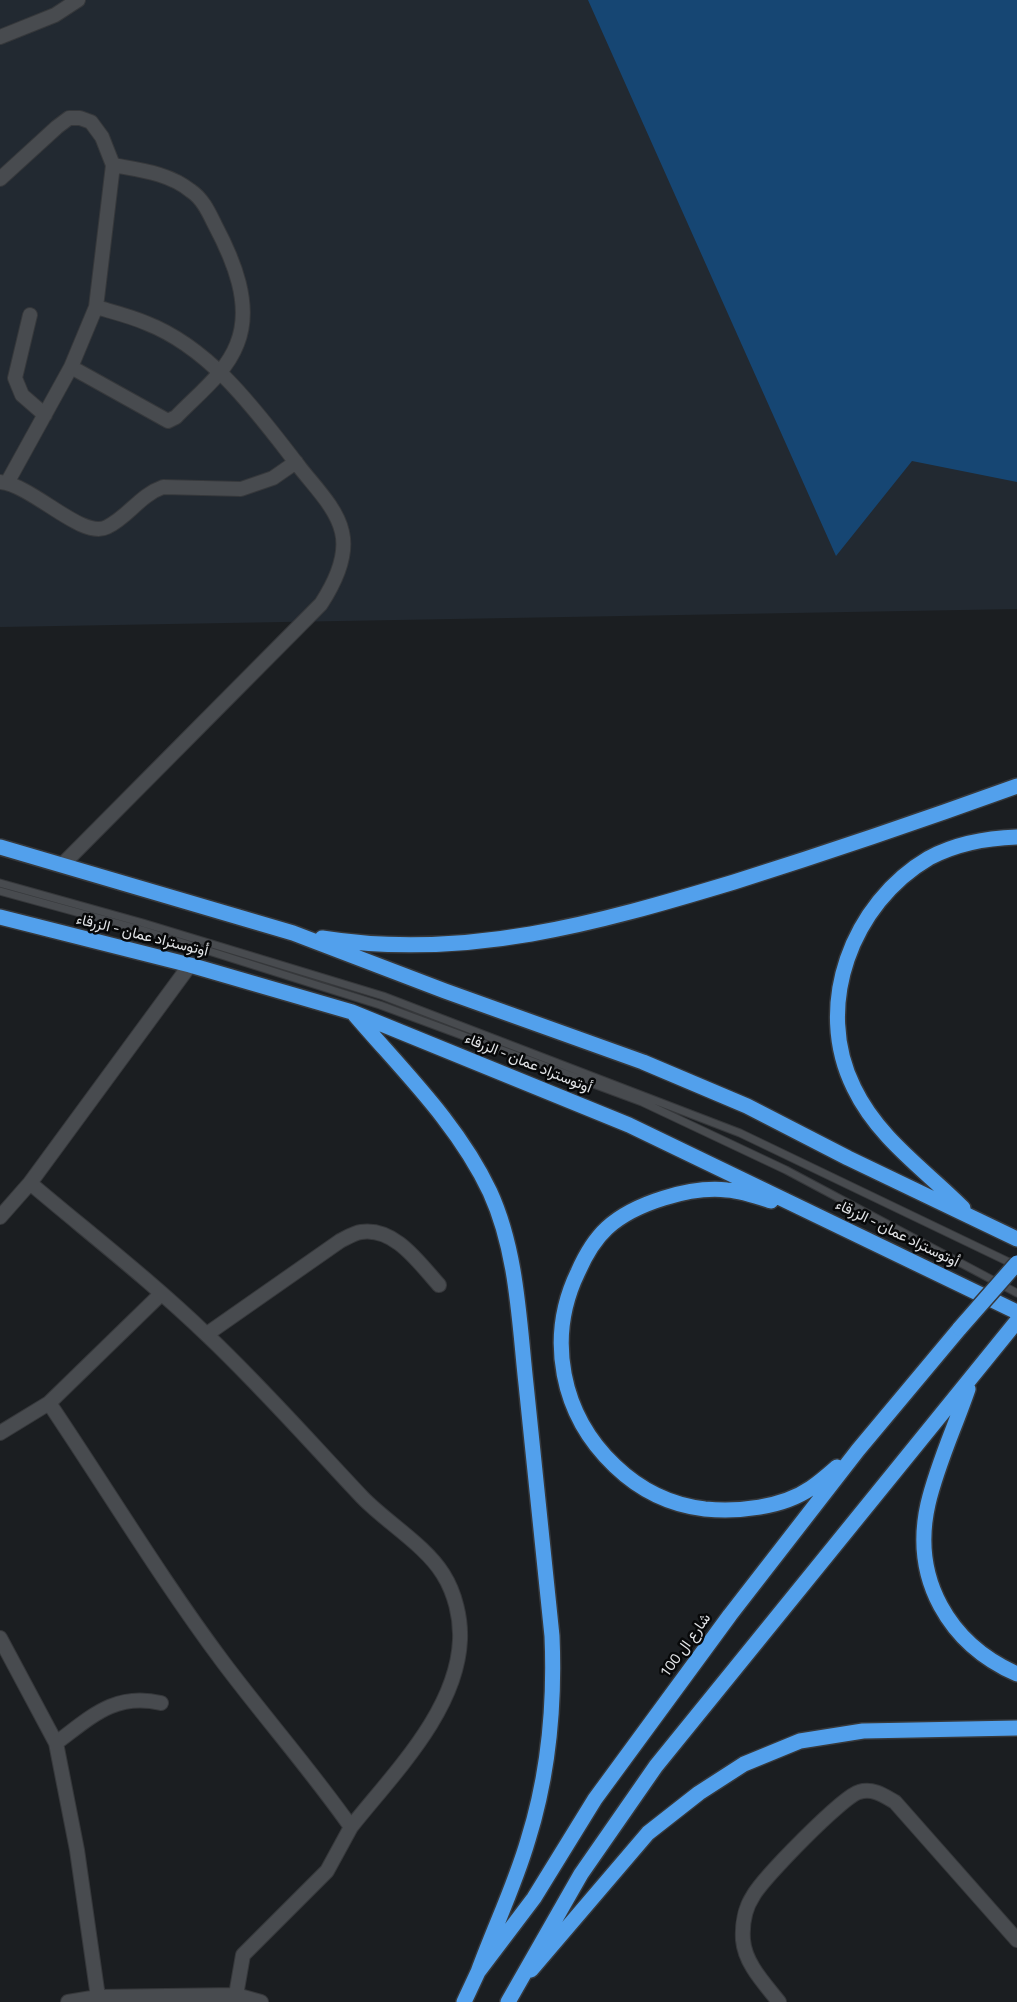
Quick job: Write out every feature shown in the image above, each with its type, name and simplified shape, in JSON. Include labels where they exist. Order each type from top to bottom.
[{"type":"highway","points":[[293,933],[342,941],[420,945],[488,942],[536,935],[698,893],[811,858],[1017,786]]},
{"type":"highway","points":[[971,1216],[892,1142],[864,1109],[852,1086],[838,1036],[837,1011],[840,985],[852,944],[868,914],[884,894],[904,877],[930,858],[959,846],[990,838],[1017,837]]},
{"type":"highway","points":[[0,847],[293,933],[695,1083],[747,1106],[848,1158],[1017,1239]]},
{"type":"highway","name":"أوتوستراد عمان - الزرقاء","points":[[0,917],[190,966],[352,1012],[629,1125],[1017,1312]]},
{"type":"highway","points":[[352,1012],[447,1121],[478,1168],[500,1220],[508,1248],[517,1304],[552,1636],[554,1681],[552,1726],[546,1770],[528,1841],[478,1972]]},
{"type":"highway","points":[[819,1215],[746,1193],[704,1190],[670,1197],[625,1215],[607,1228],[595,1242],[574,1279],[561,1320],[560,1344],[564,1374],[576,1412],[596,1446],[623,1474],[656,1495],[673,1503],[693,1508],[734,1509],[774,1503],[810,1489],[858,1450]]},
{"type":"highway","name":"شارع ال 100","points":[[464,2002],[478,1972],[534,1898],[596,1799],[730,1615],[858,1450],[960,1328],[1017,1265]]},
{"type":"highway","points":[[508,2002],[581,1874],[656,1766],[1017,1321]]},
{"type":"highway","points":[[972,1378],[928,1505],[925,1532],[926,1560],[932,1586],[942,1611],[958,1633],[976,1651],[997,1665],[1017,1674]]},
{"type":"highway","points":[[518,1983],[543,1958],[648,1833],[699,1793],[744,1764],[800,1741],[863,1731],[1017,1728]]},
{"type":"street","points":[[0,37],[55,15],[78,0]]},
{"type":"street","points":[[0,179],[69,118],[91,122],[102,137],[113,165],[96,307],[71,367],[46,414],[4,482],[29,492],[85,528],[99,530],[115,521],[151,491],[163,487],[241,488],[273,478],[296,462]]},
{"type":"street","points":[[71,367],[168,422],[176,417],[220,372],[238,343],[241,325],[241,293],[228,249],[205,205],[192,191],[174,180],[151,172],[113,165]]},
{"type":"street","points":[[63,864],[322,604],[335,581],[341,556],[342,533],[330,507],[296,462],[220,372],[175,338],[147,323],[96,307]]},
{"type":"street","points":[[30,315],[15,378],[22,395],[46,414]]},
{"type":"street","points":[[0,1216],[30,1183],[190,966]]},
{"type":"street","points":[[30,1183],[207,1334],[367,1502],[426,1555],[443,1574],[459,1614],[460,1641],[453,1674],[442,1706],[430,1727],[351,1827],[327,1871],[243,1955],[236,1995]]},
{"type":"street","points":[[207,1334],[340,1241],[360,1232],[377,1232],[404,1247],[439,1285]]},
{"type":"street","points":[[0,1433],[49,1403],[161,1294]]},
{"type":"street","points":[[49,1403],[222,1661],[278,1734],[326,1792],[351,1827]]},
{"type":"street","points":[[0,1638],[56,1743],[77,1850],[98,1997]]},
{"type":"street","points":[[56,1743],[111,1705],[127,1700],[144,1699],[161,1703]]},
{"type":"street","points":[[779,2002],[750,1964],[743,1942],[746,1910],[752,1896],[768,1878],[837,1807],[858,1792],[869,1790],[882,1794],[895,1802],[1017,1940]]},
{"type":"street","points":[[68,2002],[98,1997],[236,1995],[261,2002]]},
{"type":"lane","points":[[0,883],[143,923],[382,996],[740,1133],[1017,1265]]},
{"type":"lane","points":[[0,891],[142,930],[380,1005],[642,1102],[786,1170],[1017,1292]]},
{"type":"shaded area","points":[[0,0],[1017,0],[1017,609],[0,627]]},
{"type":"shaded area","points":[[588,0],[1017,0],[1017,482],[912,461],[836,556]]}]
